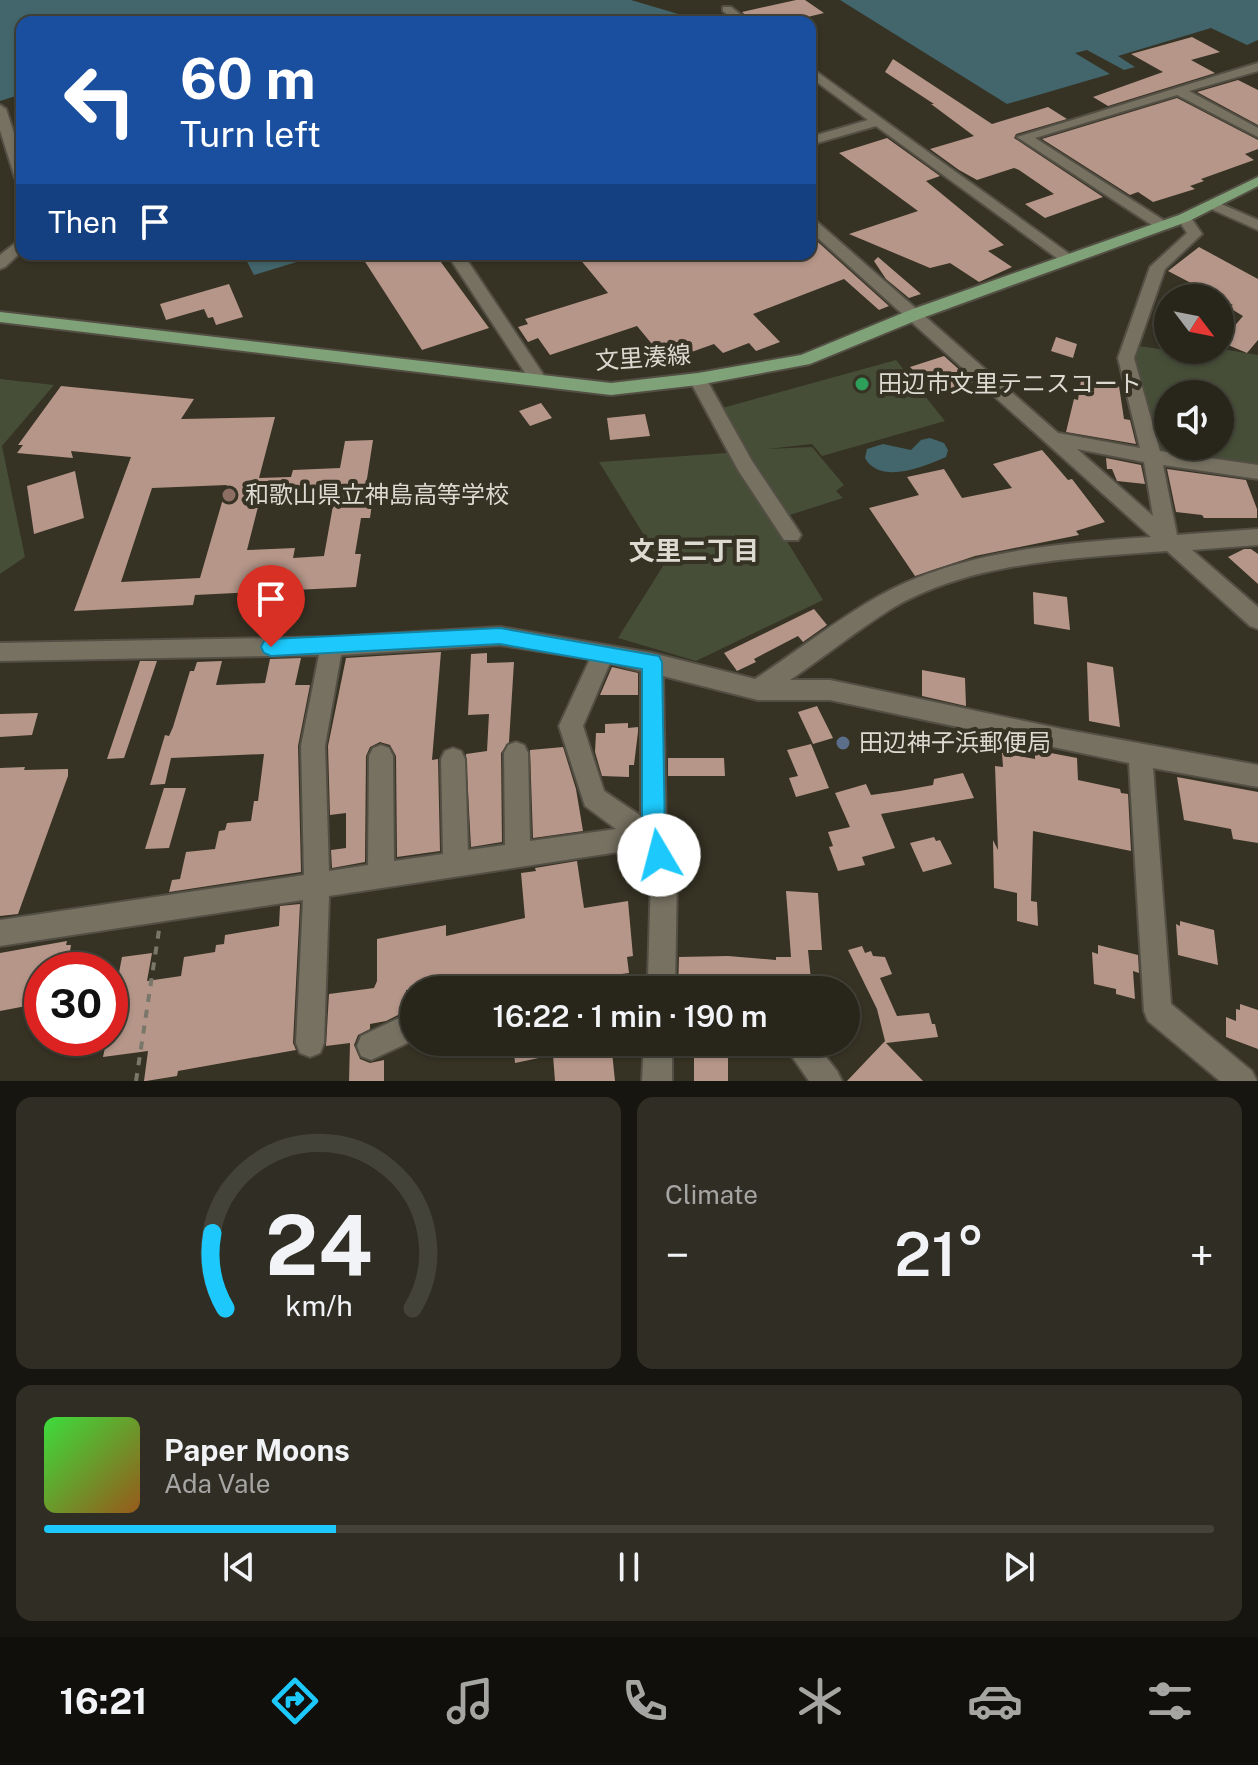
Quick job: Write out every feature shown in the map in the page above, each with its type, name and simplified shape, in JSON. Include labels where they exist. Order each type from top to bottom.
[{"type":"main road","name":"文里湊線","points":[[0,317],[611,389],[698,379],[804,360],[916,314],[1184,218],[1258,181]]},
{"type":"street","points":[[727,9],[736,16]]},
{"type":"street","points":[[1163,226],[1024,137],[1258,67]]},
{"type":"street","points":[[816,75],[1066,258]]},
{"type":"street","points":[[1179,91],[1258,133]]},
{"type":"street","points":[[0,109],[16,159]]},
{"type":"street","points":[[816,139],[878,121]]},
{"type":"street","points":[[1214,205],[1258,226]]},
{"type":"street","points":[[1168,542],[1152,457],[1126,358],[1158,267],[1195,234],[1184,218]]},
{"type":"street","points":[[816,228],[1258,620]]},
{"type":"street","points":[[0,264],[16,248]]},
{"type":"street","points":[[459,260],[539,381]]},
{"type":"street","points":[[698,379],[745,465],[791,535]]},
{"type":"street","points":[[1052,437],[1152,457],[1258,472]]},
{"type":"street","points":[[758,690],[886,602],[939,580],[996,563],[1051,552],[1258,537]]},
{"type":"street","points":[[0,652],[332,646],[500,636],[652,662],[758,690],[830,690],[1258,776]]},
{"type":"street","points":[[310,1043],[317,885],[313,746],[332,646]]},
{"type":"street","points":[[604,652],[571,726],[594,798],[620,818],[654,835]]},
{"type":"street","points":[[652,662],[654,835],[664,876],[661,976]]},
{"type":"street","points":[[516,753],[518,856]]},
{"type":"street","points":[[1140,754],[1158,1011],[1242,1081]]},
{"type":"street","points":[[381,756],[381,876]]},
{"type":"street","points":[[453,759],[456,866]]},
{"type":"street","points":[[0,933],[654,835]]},
{"type":"street","points":[[371,1046],[400,1032]]},
{"type":"street","points":[[657,1081],[658,1056]]},
{"type":"street","points":[[807,1056],[827,1081]]},
{"type":"path","points":[[136,1081],[162,908]]},
{"type":"green space","points":[[1138,346],[1154,348],[1154,364],[1234,364],[1234,351],[1258,355],[1258,465],[1208,460],[1234,460],[1234,380],[1154,380],[1154,437],[1134,364]]},
{"type":"green space","points":[[896,360],[945,421],[822,456],[812,444],[767,449],[812,447],[844,485],[836,491],[843,498],[774,520],[823,600],[696,661],[618,638],[663,566],[599,462],[740,452],[722,408]]},
{"type":"green space","points":[[0,379],[54,385],[2,446],[25,557],[0,574]]},
{"type":"water","points":[[0,0],[631,0],[685,16],[16,16],[16,96],[0,101]]},
{"type":"water","points":[[840,0],[1258,0],[1258,40],[1247,45],[1211,28],[1118,56],[1135,67],[1124,70],[1087,50],[1075,53],[1110,74],[1007,104]]},
{"type":"water","points":[[246,260],[303,260],[254,275]]},
{"type":"water","points":[[930,438],[944,443],[948,450],[946,457],[914,469],[881,471],[865,458],[867,449],[883,444],[911,450],[921,440]]},
{"type":"building","points":[[805,0],[824,13],[812,16],[746,16],[742,12]]},
{"type":"building","points":[[1192,37],[1220,52],[1191,60],[1215,73],[1108,106],[1093,97],[1163,72],[1131,54]]},
{"type":"building","points":[[893,59],[992,124],[1048,107],[1067,119],[1016,134],[1014,138],[1103,197],[1045,218],[1025,204],[1054,194],[1019,170],[1014,168],[977,180],[959,170],[930,149],[974,136],[931,104],[934,104],[885,72]]},
{"type":"building","points":[[1238,80],[1258,90],[1258,125],[1197,92]]},
{"type":"building","points":[[1177,98],[1258,140],[1258,149],[1245,154],[1254,160],[1201,179],[1204,181],[1190,186],[1195,189],[1153,202],[1138,192],[1130,195],[1042,139]]},
{"type":"building","points":[[887,138],[940,176],[926,181],[1004,245],[988,251],[1012,267],[979,282],[950,263],[930,268],[849,234],[918,211],[839,153]]},
{"type":"building","points":[[816,240],[889,306],[879,310],[844,279],[753,314],[780,342],[756,351],[749,343],[723,353],[714,344],[666,361],[637,326],[550,355],[538,338],[528,342],[518,327],[528,324],[525,319],[608,293],[581,260],[816,260]]},
{"type":"building","points":[[1199,247],[1258,279],[1258,340],[1247,353],[1234,348],[1234,327],[1243,316],[1234,311],[1234,284],[1193,284],[1168,271]]},
{"type":"building","points":[[878,257],[921,294],[909,298],[886,279],[874,261]]},
{"type":"building","points":[[364,260],[439,260],[489,328],[422,350]]},
{"type":"building","points":[[229,284],[243,317],[216,325],[204,309],[166,320],[160,304]]},
{"type":"building","points":[[1056,337],[1077,344],[1073,358],[1051,351]]},
{"type":"building","points":[[944,356],[973,382],[937,394],[910,367]]},
{"type":"building","points":[[1081,380],[1119,386],[1124,419],[1130,420],[1136,444],[1066,432],[1074,399],[1078,400]]},
{"type":"building","points":[[61,386],[194,399],[181,419],[275,417],[259,478],[291,477],[293,470],[340,468],[345,441],[373,440],[364,498],[373,497],[370,518],[361,518],[355,554],[361,554],[356,587],[195,595],[193,605],[74,611],[131,457],[71,451],[73,458],[17,453],[23,445],[18,445]],"holes":[[[227,485],[200,578],[121,582],[152,488]],[[334,500],[324,556],[293,558],[295,548],[247,550],[259,503]]]},
{"type":"building","points":[[541,403],[552,418],[530,426],[519,411]]},
{"type":"building","points":[[645,414],[650,436],[610,440],[607,418]]},
{"type":"building","points":[[1042,450],[1068,480],[1072,479],[1105,522],[1076,531],[1079,535],[975,556],[915,576],[869,508],[919,495],[907,477],[944,469],[962,498],[1012,488],[993,464]]},
{"type":"building","points":[[1106,458],[1141,465],[1145,484],[1117,481],[1112,469],[1107,469]]},
{"type":"building","points":[[1167,469],[1246,480],[1257,509],[1257,518],[1204,518],[1202,515],[1176,512]]},
{"type":"building","points":[[75,471],[84,518],[34,534],[27,486]]},
{"type":"building","points":[[1244,549],[1258,554],[1258,584],[1228,557]]},
{"type":"building","points":[[1033,592],[1067,597],[1070,630],[1034,624]]},
{"type":"building","points":[[814,609],[827,625],[803,642],[798,636],[737,671],[724,653]]},
{"type":"building","points":[[441,652],[432,760],[438,759],[440,851],[397,857],[396,756],[390,745],[380,742],[370,747],[366,756],[365,862],[332,868],[331,850],[346,848],[346,813],[330,815],[328,746],[346,658]]},
{"type":"building","points":[[487,653],[487,663],[514,662],[509,742],[501,753],[502,842],[471,847],[466,754],[487,751],[489,714],[468,715],[471,654]]},
{"type":"building","points":[[301,658],[295,685],[310,685],[298,746],[301,872],[169,892],[172,880],[180,879],[186,852],[215,849],[219,831],[225,830],[227,823],[251,821],[254,801],[258,801],[264,754],[171,758],[165,784],[150,785],[165,735],[169,736],[173,727],[190,671],[194,671],[197,662],[222,661],[216,685],[265,683],[270,659]]},
{"type":"building","points":[[140,661],[157,661],[124,758],[107,759]]},
{"type":"building","points":[[1087,662],[1113,667],[1120,727],[1089,721]]},
{"type":"building","points":[[612,667],[638,673],[638,695],[600,695]]},
{"type":"building","points":[[922,670],[965,678],[966,706],[922,696]]},
{"type":"building","points":[[817,706],[833,738],[813,744],[798,712]]},
{"type":"building","points":[[38,713],[32,735],[0,737],[0,714]]},
{"type":"building","points":[[628,723],[628,728],[638,727],[634,765],[629,765],[629,777],[602,776],[595,752],[596,733],[605,733],[605,724]]},
{"type":"building","points":[[811,744],[829,788],[796,797],[789,778],[798,776],[787,750]]},
{"type":"building","points":[[563,747],[576,789],[583,831],[533,838],[530,750]]},
{"type":"building","points":[[1035,750],[1077,758],[1078,780],[1120,789],[1121,793],[1128,794],[1131,851],[1033,831],[1031,901],[1037,902],[1038,926],[1017,921],[1017,893],[994,888],[993,840],[998,850],[995,766],[1003,767],[1002,753],[1035,759]]},
{"type":"building","points":[[668,758],[724,758],[725,776],[668,776]]},
{"type":"building","points":[[25,767],[24,770],[68,769],[68,776],[18,914],[0,916],[0,768]]},
{"type":"building","points":[[963,773],[974,798],[881,814],[895,848],[862,857],[865,865],[838,871],[829,847],[833,846],[828,832],[850,827],[835,793],[866,784],[871,795],[900,791],[933,785],[934,779]]},
{"type":"building","points":[[1177,777],[1258,792],[1258,843],[1233,839],[1231,829],[1184,820]]},
{"type":"building","points":[[164,788],[186,788],[169,848],[145,849]]},
{"type":"building","points":[[934,837],[936,841],[940,840],[952,864],[923,872],[910,843]]},
{"type":"building","points":[[577,861],[584,908],[628,901],[633,956],[627,957],[629,973],[607,976],[400,976],[400,1014],[370,1024],[370,1029],[358,1035],[354,1045],[360,1059],[370,1063],[384,1060],[384,1081],[349,1081],[350,1043],[326,1046],[329,994],[374,988],[377,981],[377,939],[446,925],[446,936],[525,918],[521,873],[536,871],[535,868]]},
{"type":"building","points":[[786,891],[818,893],[822,950],[808,950],[811,976],[678,976],[679,957],[728,956],[776,960],[776,957],[791,957]]},
{"type":"building","points":[[300,904],[293,1043],[296,1050],[178,1071],[177,1076],[144,1081],[148,1051],[128,1054],[128,956],[152,953],[147,981],[181,976],[184,957],[215,952],[216,945],[224,944],[225,935],[279,926],[280,906]]},
{"type":"building","points":[[1180,921],[1214,930],[1218,965],[1178,955],[1176,924],[1180,926]]},
{"type":"building","points":[[67,941],[66,945],[71,945],[70,952],[24,952],[24,1006],[0,1011],[0,953]]},
{"type":"building","points":[[1098,945],[1138,955],[1139,973],[1133,971],[1135,999],[1116,994],[1116,989],[1094,984],[1092,952],[1098,954]]},
{"type":"building","points":[[862,946],[865,953],[871,951],[873,956],[885,957],[892,974],[880,978],[897,1016],[929,1013],[932,1024],[935,1024],[938,1037],[886,1043],[923,1081],[847,1081],[885,1041],[877,1009],[848,950]]},
{"type":"building","points":[[1240,1004],[1258,1010],[1258,1049],[1226,1037],[1226,1017],[1236,1021],[1236,1009],[1240,1010]]},
{"type":"building","points":[[514,1056],[548,1056],[515,1063]]},
{"type":"building","points":[[553,1056],[612,1056],[615,1081],[555,1081]]},
{"type":"building","points":[[694,1056],[728,1058],[728,1081],[694,1081]]},
{"type":"place","name":"田辺市文里テニスコート","points":[[862,384]]},
{"type":"place","name":"和歌山県立神島高等学校","points":[[229,495]]},
{"type":"place","name":"田辺神子浜郵便局","points":[[843,743]]},
{"type":"district","name":"文里二丁目","points":[[694,551]]},
{"type":"route","points":[[271,647],[500,636],[652,662],[654,835],[659,855]]}]
